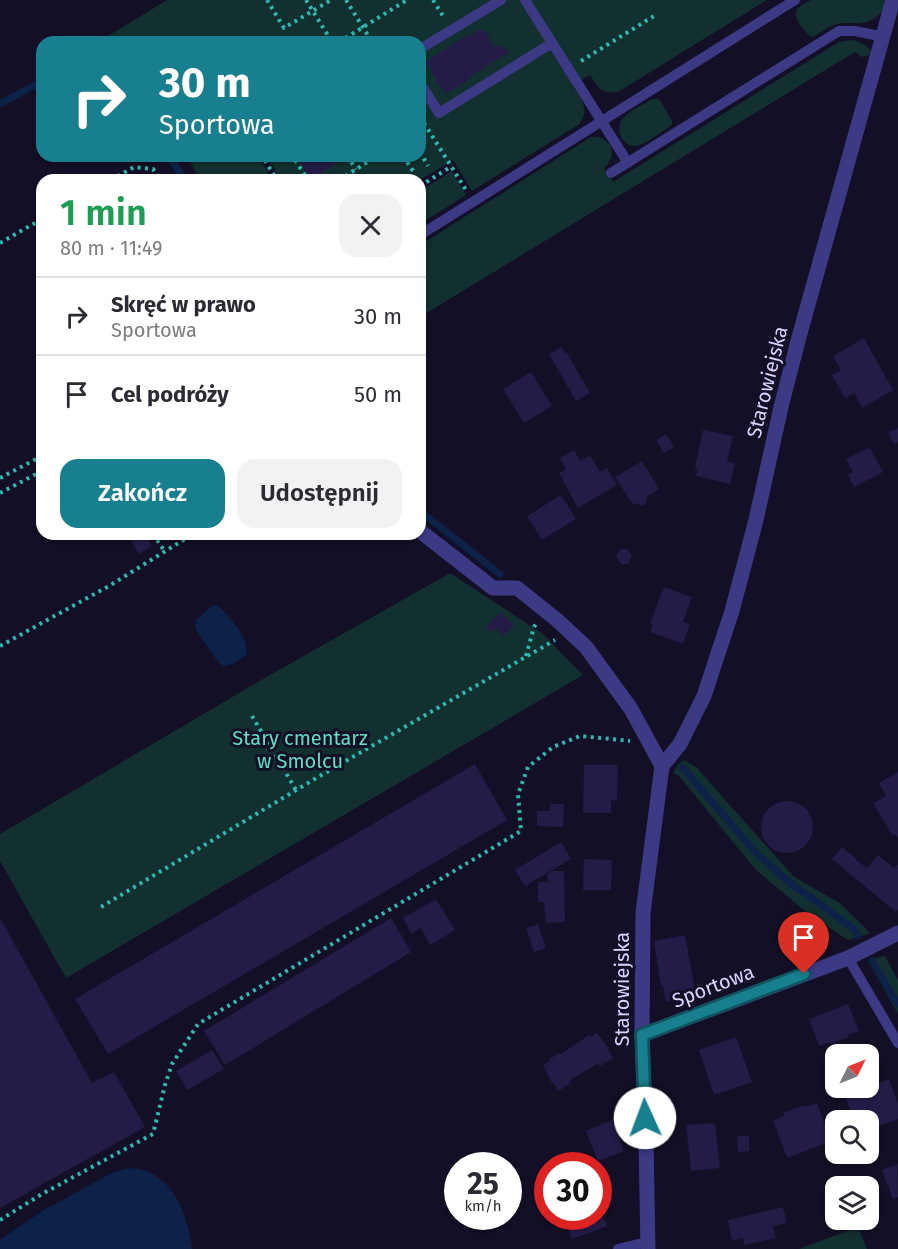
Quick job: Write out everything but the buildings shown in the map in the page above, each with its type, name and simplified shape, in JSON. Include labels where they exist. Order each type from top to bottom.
[{"type":"street","name":"Starowiejska","points":[[648,1245],[642,1035],[643,913],[662,766],[680,744],[704,696],[732,611],[756,520],[783,397],[893,0]]},
{"type":"street","points":[[426,536],[493,588],[517,588],[585,647],[631,709],[662,766]]},
{"type":"street","name":"Sportowa","points":[[642,1035],[848,958],[898,933]]},
{"type":"lane","points":[[426,45],[501,0]]},
{"type":"lane","points":[[525,0],[628,163]]},
{"type":"lane","points":[[426,231],[795,0]]},
{"type":"lane","points":[[611,173],[838,31],[855,31],[884,37]]},
{"type":"lane","points":[[426,92],[439,113],[552,43]]},
{"type":"lane","points":[[848,958],[898,1043]]},
{"type":"lane","points":[[618,1249],[648,1245]]},
{"type":"path","points":[[267,0],[285,28],[331,0]]},
{"type":"path","points":[[306,0],[328,36]]},
{"type":"path","points":[[346,0],[368,36]]},
{"type":"path","points":[[349,36],[407,0]]},
{"type":"path","points":[[578,63],[654,16]]},
{"type":"path","points":[[426,125],[473,201]]},
{"type":"path","points":[[426,161],[429,166]]},
{"type":"path","points":[[351,162],[356,170]]},
{"type":"path","points":[[349,174],[367,162]]},
{"type":"path","points":[[407,162],[415,174]]},
{"type":"path","points":[[426,182],[452,166]]},
{"type":"path","points":[[122,174],[134,167],[153,169],[157,174]]},
{"type":"path","points":[[0,243],[36,222]]},
{"type":"path","points":[[0,478],[36,459]]},
{"type":"path","points":[[0,493],[36,474]]},
{"type":"path","points":[[157,540],[165,552]]},
{"type":"path","points":[[0,646],[110,586],[184,540]]},
{"type":"path","points":[[526,656],[534,627],[546,611]]},
{"type":"path","points":[[101,907],[296,790],[569,632]]},
{"type":"path","points":[[252,716],[296,790]]},
{"type":"path","points":[[0,1220],[42,1194],[153,1134],[172,1064],[198,1024],[521,831],[518,794],[528,767],[553,747],[580,736],[633,742],[647,738]]},
{"type":"green space","points":[[167,0],[767,0],[618,92],[604,91],[590,75],[573,85],[584,109],[582,120],[578,125],[472,191],[453,160],[426,176],[426,174],[277,174],[270,162],[426,162],[426,36],[108,36]]},
{"type":"green space","points":[[811,0],[888,0],[881,12],[870,21],[837,24],[812,37],[796,16],[798,8]]},
{"type":"green space","points":[[852,40],[864,44],[873,54],[861,57],[855,52],[426,313],[426,241],[591,137],[604,139],[611,147],[609,163],[604,168],[613,182],[839,42]]},
{"type":"green space","points":[[652,99],[659,99],[672,124],[643,144],[629,145],[622,138],[620,123],[629,112]]},
{"type":"green space","points":[[190,162],[262,162],[269,174],[197,174]]},
{"type":"green space","points":[[452,171],[466,195],[426,220],[426,187]]},
{"type":"green space","name":"Stary cmentarz w Smolcu","points":[[450,573],[543,634],[583,675],[66,978],[0,861],[0,834],[256,683]]},
{"type":"green space","points":[[684,760],[696,767],[794,877],[840,903],[870,933],[848,940],[811,916],[756,870],[679,776],[673,773]]},
{"type":"green space","points":[[885,956],[898,980],[898,1014],[868,960]]},
{"type":"green space","points":[[850,1230],[859,1230],[867,1249],[799,1249]]},
{"type":"water","points":[[217,605],[242,635],[246,648],[246,655],[233,664],[223,666],[195,628],[196,620],[212,606]]},
{"type":"water","points":[[135,1168],[148,1172],[169,1187],[182,1210],[192,1249],[0,1249],[0,1240],[44,1210],[110,1174]]},
{"type":"waterway","points":[[0,104],[36,84]]},
{"type":"waterway","points":[[173,162],[181,174]]},
{"type":"waterway","points":[[426,516],[500,574]]},
{"type":"waterway","points":[[683,768],[757,854],[789,882],[854,929],[858,936]]},
{"type":"waterway","points":[[872,961],[898,1004]]},
{"type":"route","points":[[645,1118],[642,1035],[804,974]]}]
